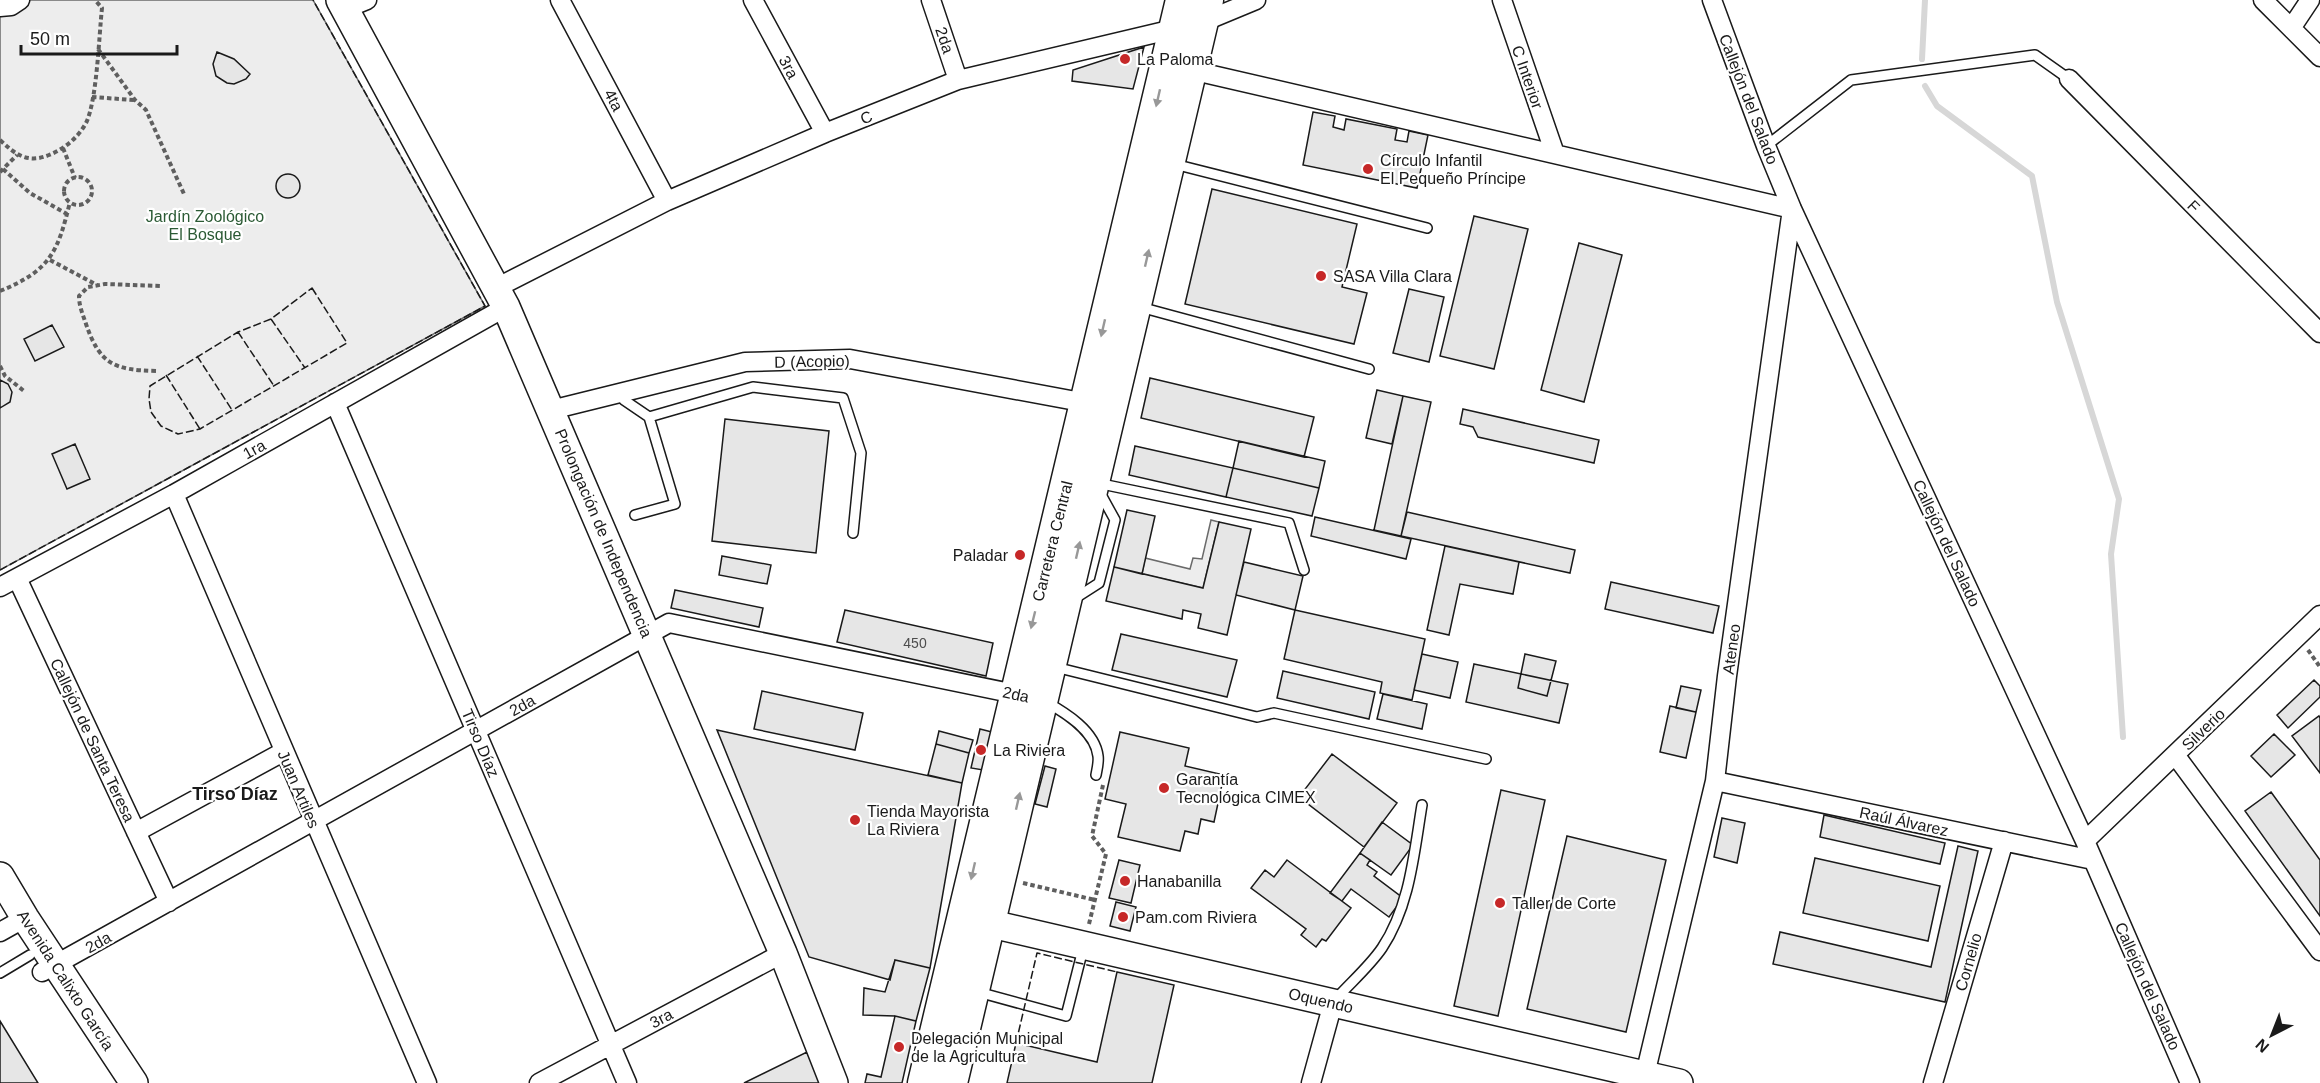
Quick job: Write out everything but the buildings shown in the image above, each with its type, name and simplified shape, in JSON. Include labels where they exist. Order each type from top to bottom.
[{"type":"main road","name":"Carretera Central","points":[[1123,302],[1169,163],[1179,67],[1174,28],[1181,0]]},
{"type":"main road","name":"Carretera Central","points":[[923,1083],[960,988],[1179,67],[1205,11]]},
{"type":"main road","name":"Carretera Central","points":[[1037,663],[1065,605],[1093,482],[1098,405]]},
{"type":"main road","name":"Carretera Central","points":[[952,1083],[960,988]]},
{"type":"street","points":[[0,7],[11,6],[20,0]]},
{"type":"street","name":"4ta","points":[[560,0],[667,201]]},
{"type":"street","name":"3ra","points":[[753,0],[825,133]]},
{"type":"street","name":"2da","points":[[931,0],[958,80]]},
{"type":"street","name":"C","points":[[501,298],[667,201],[825,133],[958,80],[1174,28],[1205,11],[1256,0]]},
{"type":"street","name":"C Interior","points":[[1502,0],[1555,154]]},
{"type":"street","name":"Callejón del Salado","points":[[1712,0],[1792,209],[2085,841],[2190,1083]]},
{"type":"street","points":[[2263,0],[2320,57]]},
{"type":"street","points":[[2292,27],[2310,0]]},
{"type":"street","name":"Prolongación de Independencia","points":[[351,3],[501,298],[783,953],[834,1083]]},
{"type":"street","points":[[1179,67],[1792,209]]},
{"type":"street","name":"F","points":[[2069,79],[2320,333]]},
{"type":"street","name":"Ateneo","points":[[1644,1079],[1715,781],[1727,676],[1792,209]]},
{"type":"street","name":"1ra","points":[[0,587],[174,494],[335,403],[501,298]]},
{"type":"street","name":"D (Acopio)","points":[[551,410],[746,362],[850,359],[1098,405]]},
{"type":"street","name":"Tirso Díaz","points":[[335,403],[627,1083]]},
{"type":"street","name":"Juan Artiles","points":[[174,494],[426,1083]]},
{"type":"street","name":"Callejón de Santa Teresa","points":[[17,578],[169,902]]},
{"type":"street","name":"Silverio","points":[[2085,841],[2176,756],[2320,615]]},
{"type":"street","name":"2da","points":[[43,964],[169,902],[669,623],[1029,697]]},
{"type":"street","points":[[136,832],[283,752]]},
{"type":"street","points":[[2176,756],[2320,951]]},
{"type":"street","name":"Raúl Álvarez","points":[[1715,781],[2093,860]]},
{"type":"street","name":"Cornelio","points":[[1933,1083],[2004,842]]},
{"type":"street","name":"Avenida Calixto García","points":[[0,876],[9,921],[134,1083]]},
{"type":"street","name":"Oquendo","points":[[976,920],[1333,1003],[1644,1079],[1679,1083]]},
{"type":"street","name":"3ra","points":[[539,1083],[783,953]]},
{"type":"street","name":"Avenida Calixto García","points":[[43,964],[114,1083]]},
{"type":"street","points":[[1311,1083],[1333,1003]]},
{"type":"lane","points":[[1766,146],[1851,80],[2035,55],[2069,79]]},
{"type":"lane","points":[[1169,163],[1426,228]]},
{"type":"lane","points":[[1123,302],[1369,369]]},
{"type":"lane","points":[[649,417],[753,387],[843,398],[861,453],[853,533]]},
{"type":"lane","points":[[622,393],[624,400],[649,417],[675,504],[635,515]]},
{"type":"lane","points":[[1093,482],[1289,524],[1304,570]]},
{"type":"lane","points":[[1037,663],[1257,717],[1274,713],[1486,759]]},
{"type":"lane","points":[[1029,697],[1063,712],[1088,735],[1099,757],[1096,775]]},
{"type":"lane","points":[[1333,1003],[1382,949],[1392,930],[1408,888],[1422,805]]},
{"type":"lane","points":[[960,988],[1066,1016],[1084,945]]},
{"type":"lane","points":[[0,973],[43,964]]},
{"type":"path","points":[[0,140],[17,155],[26,158],[44,157],[70,144],[87,122],[102,8],[95,0]]},
{"type":"path","points":[[98,50],[135,100],[146,110],[184,194]]},
{"type":"path","points":[[92,97],[135,100]]},
{"type":"path","points":[[63,148],[75,178]]},
{"type":"path","points":[[17,155],[2,170],[30,193],[67,214]]},
{"type":"path","points":[[0,291],[23,280],[50,260],[64,231],[70,202],[64,190],[67,182],[75,178],[87,181],[91,193],[84,203],[70,202]]},
{"type":"path","points":[[50,260],[98,285]]},
{"type":"path","points":[[156,371],[126,370],[108,362],[92,342],[79,303],[79,296],[88,287],[98,285],[161,286]]},
{"type":"path","points":[[0,366],[5,376],[24,391]]},
{"type":"path","points":[[1084,945],[1106,855],[1092,836],[1103,783]]},
{"type":"path","points":[[1018,885],[1025,882],[1095,900]]},
{"type":"green space","name":"Jardín Zoológico El Bosque","points":[[0,0],[313,0],[485,306],[0,570]]},
{"type":"green space","points":[[1211,520],[1219,522],[1203,588],[1142,574],[1145,558],[1190,569],[1193,558],[1202,559]]},
{"type":"waterway","points":[[1922,59],[1925,0]]},
{"type":"waterway","points":[[1925,86],[1937,106],[2032,176],[2057,302],[2119,499],[2111,554],[2123,737]]},
{"type":"fence","points":[[0,570],[485,306],[313,0]]},
{"type":"fence","points":[[312,288],[347,343],[200,429],[178,434],[161,426],[151,412],[150,386],[238,332],[271,319],[312,288]]},
{"type":"fence","points":[[271,319],[305,368]]},
{"type":"fence","points":[[238,332],[274,386]]},
{"type":"fence","points":[[197,356],[232,410]]},
{"type":"fence","points":[[166,375],[200,429]]},
{"type":"fence","points":[[1016,1043],[1037,953],[1117,972]]},
{"type":"place","name":"La Paloma","points":[[1125,59]]},
{"type":"place","name":"Círculo Infantil El Pequeño Príncipe","points":[[1368,169]]},
{"type":"place","name":"SASA Villa Clara","points":[[1321,276]]},
{"type":"place","name":"Paladar","points":[[1020,555]]},
{"type":"place","name":"La Riviera","points":[[981,750]]},
{"type":"place","name":"Garantía Tecnológica CIMEX","points":[[1164,788]]},
{"type":"place","name":"Tienda Mayorista La Riviera","points":[[855,820]]},
{"type":"place","name":"Hanabanilla","points":[[1125,881]]},
{"type":"place","name":"Taller de Corte","points":[[1500,903]]},
{"type":"place","name":"Pam.com Riviera","points":[[1123,917]]},
{"type":"place","name":"Delegación Municipal de la Agricultura","points":[[899,1047]]},
{"type":"district","name":"Tirso Díaz","points":[[235,794]]}]
